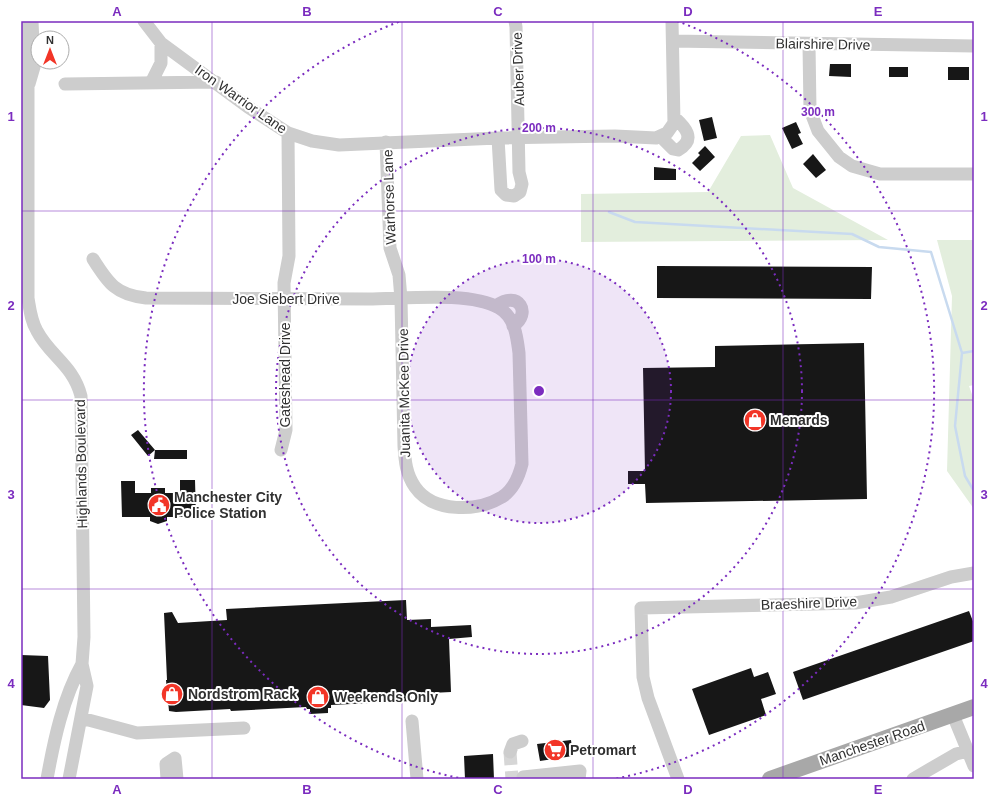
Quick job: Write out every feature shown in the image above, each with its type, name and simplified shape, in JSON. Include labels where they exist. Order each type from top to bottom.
[{"type":"main road","name":"Manchester Road","points":[[770,779],[974,707]]},
{"type":"street","name":"Highlands Boulevard","points":[[22,21],[24,66],[28,88],[25,249],[30,315],[37,332],[74,375],[81,396],[84,630],[82,664],[87,686],[69,779]]},
{"type":"street","name":"Highlands Boulevard","points":[[28,88],[34,67],[32,21]]},
{"type":"street","name":"Iron Warrior Lane","points":[[144,21],[162,43],[248,107],[288,133],[312,141],[339,145],[520,138],[667,130],[673,41]]},
{"type":"street","points":[[672,21],[673,41]]},
{"type":"street","name":"Auber Drive","points":[[516,22],[520,138]]},
{"type":"street","name":"Blairshire Drive","points":[[673,41],[974,46]]},
{"type":"street","points":[[151,83],[161,63],[162,43]]},
{"type":"street","points":[[809,44],[810,110],[818,131],[839,157],[852,166],[880,174],[974,174]]},
{"type":"street","points":[[65,84],[216,82]]},
{"type":"street","name":"Gateshead Drive","points":[[282,450],[286,430],[284,283],[289,256],[288,133]]},
{"type":"street","points":[[498,138],[501,190],[506,195],[514,196],[522,188],[519,172],[520,138]]},
{"type":"street","name":"Warhorse Lane","points":[[386,142],[389,236],[392,259],[401,284],[402,299]]},
{"type":"street","name":"Joe Siebert Drive","points":[[93,259],[108,282],[131,297],[475,300],[496,306],[509,300],[515,300],[520,303],[522,308],[521,314],[516,324],[511,320]]},
{"type":"street","name":"Juanita McKee Drive","points":[[402,299],[405,464],[409,477],[416,488],[429,500],[442,506],[453,508],[486,504],[503,496],[519,474],[522,464],[519,353],[511,320]]},
{"type":"street","name":"Braeshire Drive","points":[[678,779],[648,698],[643,677],[641,608],[855,602],[891,597],[951,576],[974,573]]},
{"type":"street","name":"Highlands Boulevard","points":[[47,779],[72,682],[82,664]]},
{"type":"street","points":[[953,715],[974,766]]},
{"type":"street","points":[[81,718],[137,733],[244,728]]},
{"type":"street","points":[[412,720],[417,779]]},
{"type":"street","points":[[510,752],[513,744],[522,741]]},
{"type":"street","points":[[913,779],[956,754],[968,751]]},
{"type":"street","points":[[167,779],[166,764],[178,759]]},
{"type":"street","points":[[172,779],[178,759]]},
{"type":"street","points":[[178,759],[178,779]]},
{"type":"street","points":[[178,759],[181,779]]},
{"type":"street","points":[[178,759],[185,779]]},
{"type":"street","points":[[523,779],[523,777],[580,770],[580,779]]},
{"type":"green space","points":[[770,135],[793,188],[888,240],[581,242],[581,194],[708,192],[741,136]]},
{"type":"green space","points":[[937,240],[974,240],[974,385],[969,386],[974,400],[974,509],[947,471],[952,296]]},
{"type":"building","points":[[830,64],[851,64],[851,77],[829,76]]},
{"type":"building","points":[[889,67],[908,67],[908,77],[889,77]]},
{"type":"building","points":[[948,67],[969,67],[969,80],[948,80]]},
{"type":"building","points":[[712,117],[717,138],[704,141],[699,120]]},
{"type":"building","points":[[796,122],[801,133],[798,134],[803,144],[792,149],[782,128]]},
{"type":"building","points":[[705,146],[715,157],[700,171],[692,163],[700,155],[698,153]]},
{"type":"building","points":[[813,154],[826,170],[816,178],[803,164]]},
{"type":"building","points":[[654,167],[676,169],[676,180],[654,180]]},
{"type":"building","points":[[657,266],[872,267],[871,299],[657,298]]},
{"type":"building","name":"Menards","points":[[864,343],[867,499],[646,503],[645,484],[628,484],[628,471],[645,471],[643,368],[715,367],[715,346]]},
{"type":"building","points":[[138,430],[155,450],[148,456],[131,435]]},
{"type":"building","points":[[155,450],[187,450],[187,459],[154,459]]},
{"type":"building","name":"Manchester City Police Station","points":[[180,480],[195,480],[196,517],[167,517],[167,521],[158,524],[150,521],[150,517],[122,517],[121,481],[135,481],[135,493],[151,493],[151,488],[165,488],[165,493],[180,493]]},
{"type":"building","points":[[406,600],[407,620],[431,619],[431,627],[471,625],[472,637],[449,639],[451,692],[411,694],[412,701],[331,705],[331,708],[328,708],[328,713],[310,714],[310,709],[307,709],[306,707],[231,711],[230,709],[176,712],[169,711],[166,680],[164,613],[172,612],[178,623],[227,620],[226,609]]},
{"type":"building","points":[[969,611],[974,624],[974,641],[803,700],[793,672]]},
{"type":"building","points":[[21,655],[48,656],[50,700],[44,708],[21,705]]},
{"type":"building","points":[[751,668],[754,677],[768,672],[776,694],[761,699],[766,715],[709,735],[692,689]]},
{"type":"building","name":"Petromart","points":[[571,740],[573,756],[540,761],[537,744]]},
{"type":"building","points":[[493,754],[494,779],[465,779],[464,756]]},
{"type":"waterway","points":[[609,212],[635,222],[852,234],[879,247],[931,252],[962,353],[955,426],[965,476],[974,491]]},
{"type":"waterway","points":[[962,353],[974,351]]},
{"type":"tunnel","points":[[510,752],[512,779]]},
{"type":"place","name":"Menards","points":[[755,420]]},
{"type":"place","name":"Manchester City Police Station","points":[[159,505]]},
{"type":"place","name":"Nordstrom Rack","points":[[172,694]]},
{"type":"place","name":"Weekends Only","points":[[318,697]]},
{"type":"place","name":"Petromart","points":[[555,750]]}]
